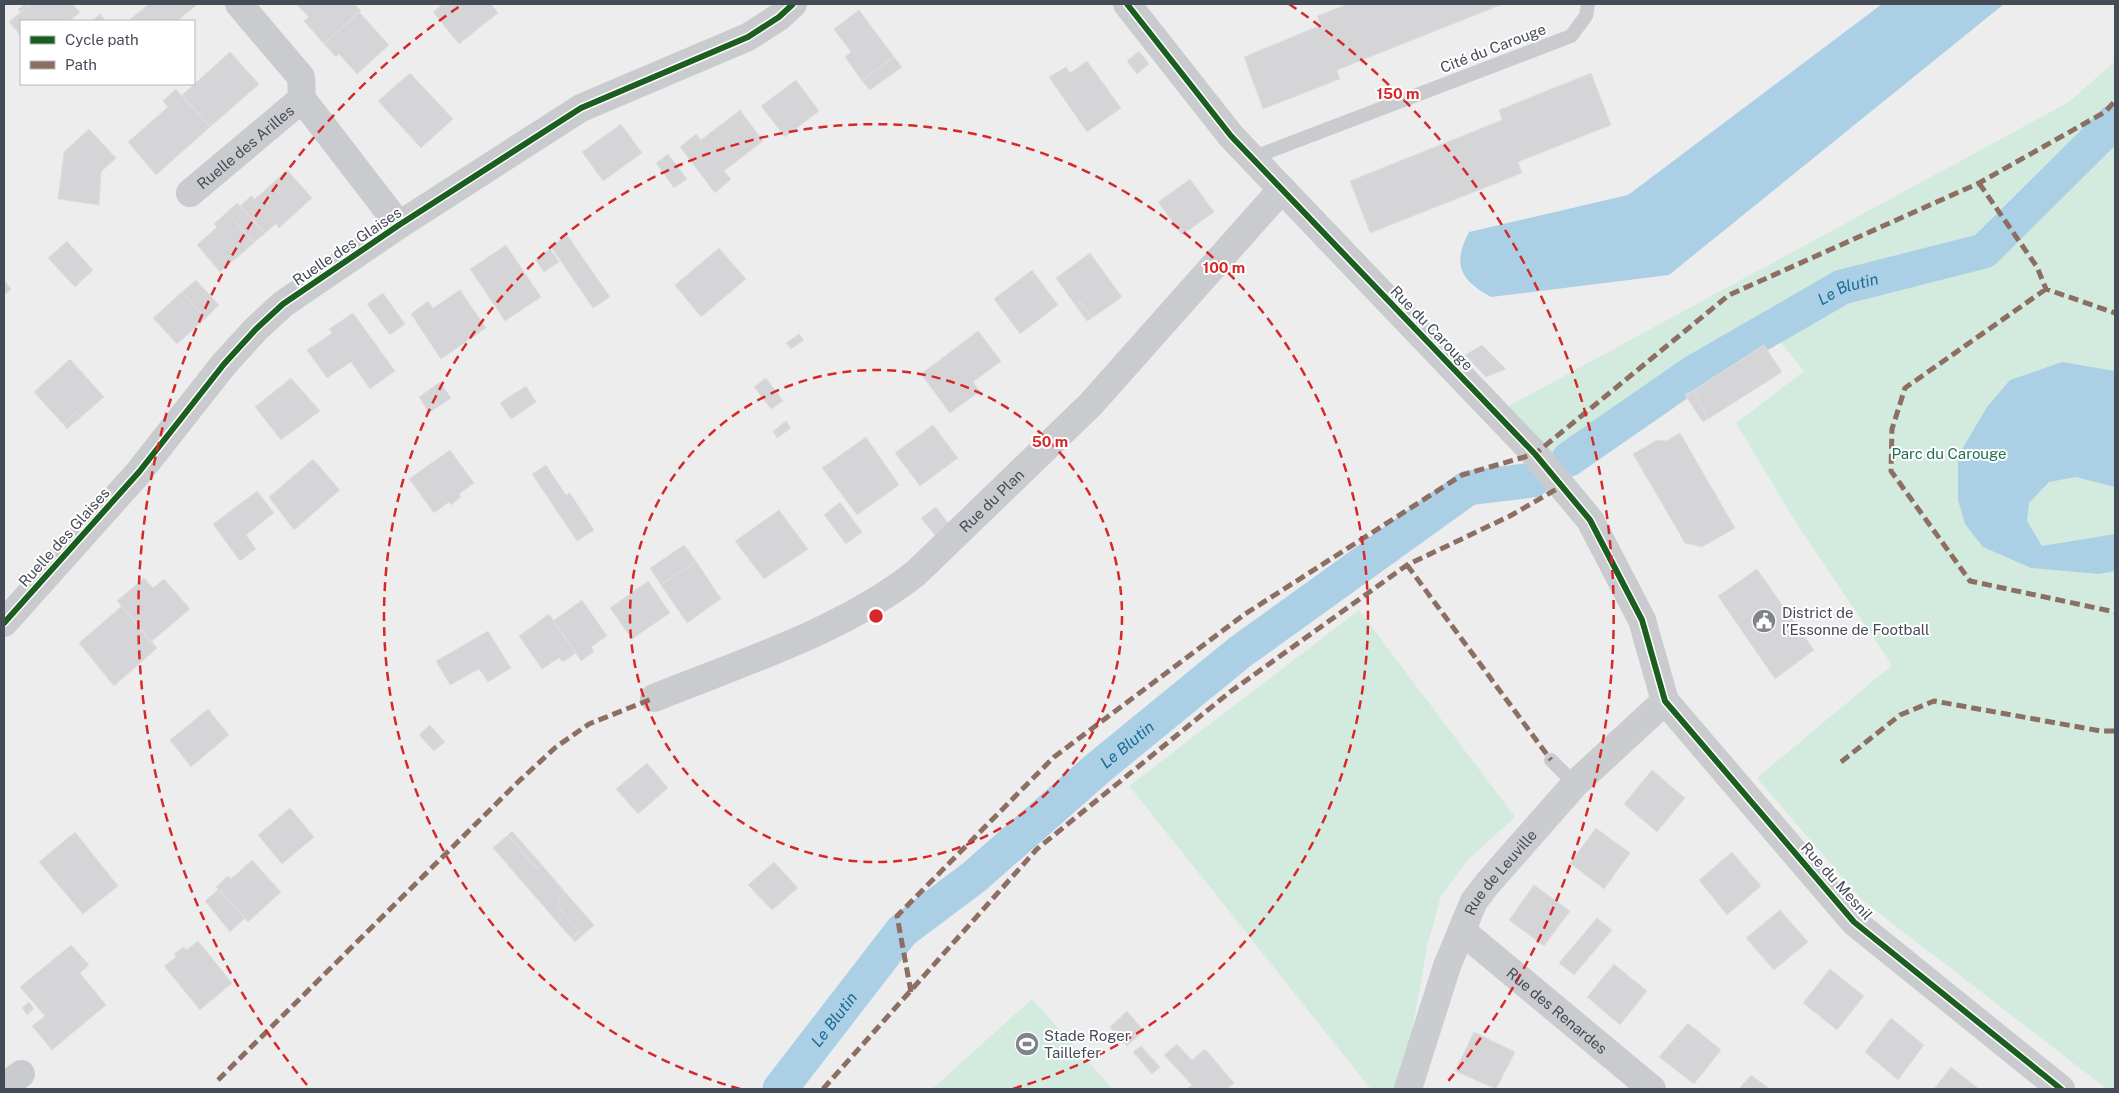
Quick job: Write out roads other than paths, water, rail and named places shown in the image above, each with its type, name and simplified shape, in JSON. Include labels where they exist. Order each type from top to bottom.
[{"type":"street","name":"Ruelle des Arilles","points":[[239,4],[301,77],[302,99],[399,225]]},
{"type":"street","name":"Ruelle des Glaises","points":[[4,623],[139,472],[224,364],[256,329],[283,304],[399,225],[581,108],[748,37],[779,17],[793,4]]},
{"type":"street","name":"Rue du Carouge","points":[[1127,4],[1230,136],[1535,454],[1590,520],[1642,620],[1665,701]]},
{"type":"street","name":"Ruelle des Arilles","points":[[190,193],[302,99]]},
{"type":"street","name":"Rue du Plan","points":[[654,698],[780,648],[869,606],[893,591],[916,573],[1091,404],[1282,189]]},
{"type":"street","name":"Rue de Leuville","points":[[1408,1089],[1447,966],[1474,901],[1488,882],[1575,784],[1665,701]]},
{"type":"street","name":"Rue du Mesnil","points":[[1665,701],[1854,922],[2061,1089]]},
{"type":"street","name":"Rue des Renardes","points":[[1462,931],[1652,1089]]},
{"type":"lane","name":"Cité du Carouge","points":[[1252,158],[1571,36],[1586,16],[1588,4]]},
{"type":"lane","points":[[1551,760],[1575,784]]},
{"type":"water","points":[[1882,4],[2004,4],[1669,275],[1491,297],[1480,291],[1466,277],[1460,262],[1464,243],[1469,232],[1628,195]]},
{"type":"water","points":[[2062,362],[2115,371],[2115,487],[2076,477],[2049,482],[2029,503],[2027,521],[2042,546],[2115,534],[2115,571],[2099,574],[2031,568],[1983,547],[1965,524],[1958,500],[1958,456],[1987,407],[2010,380]]},
{"type":"waterway","name":"Le Blutin","points":[[1569,459],[1693,373],[1842,287],[1984,251],[2115,121]]},
{"type":"waterway","name":"Le Blutin","points":[[780,1089],[902,931],[974,877],[1098,768],[1240,652],[1468,488],[1533,480]]},
{"type":"place","name":"District de l’Essonne de Football","points":[[1764,621]]},
{"type":"place","name":"Stade Roger Taillefer","points":[[1027,1044]]},
{"type":"park label","name":"Parc du Carouge","points":[[1949,453]]}]
